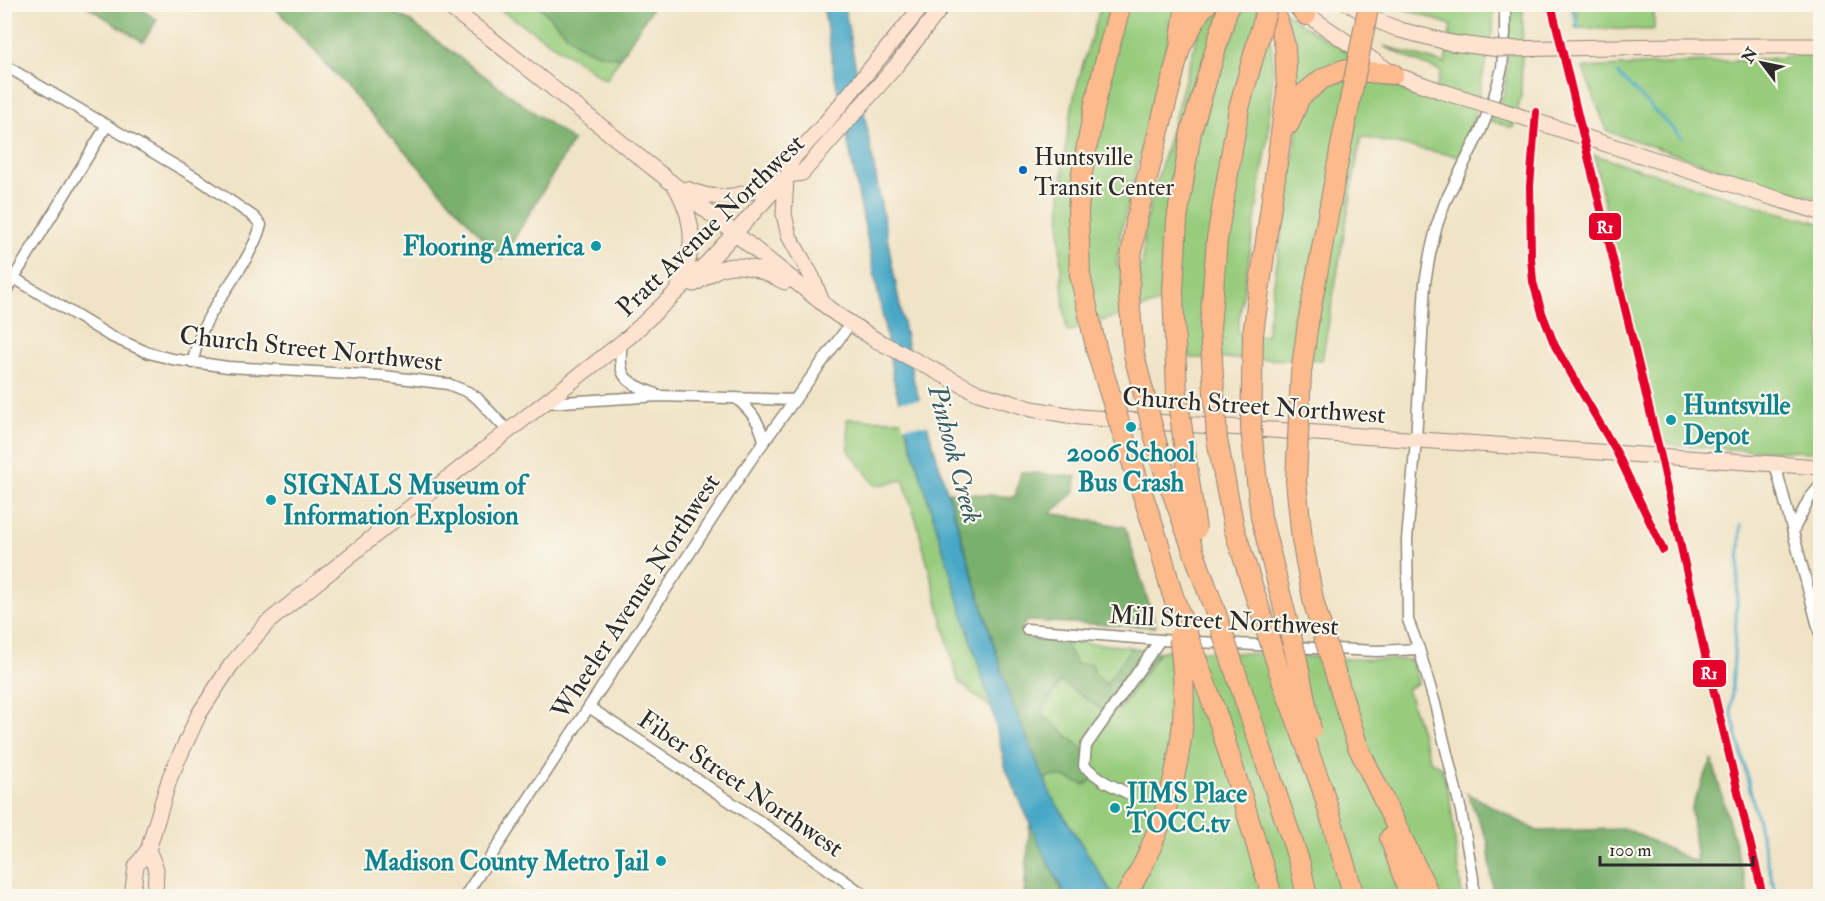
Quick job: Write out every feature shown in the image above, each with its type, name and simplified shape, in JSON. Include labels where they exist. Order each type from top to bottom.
[{"type":"highway","points":[[1122,4],[1098,90],[1082,172],[1078,219],[1080,275],[1097,352],[1158,541],[1172,593],[1219,721],[1272,897]]},
{"type":"highway","points":[[1186,4],[1180,48],[1136,222],[1130,265],[1129,297],[1134,355],[1161,461],[1215,611],[1300,864],[1307,897]]},
{"type":"highway","points":[[1180,48],[1200,11],[1207,4]]},
{"type":"highway","points":[[1215,611],[1191,507],[1177,394],[1173,290],[1177,220],[1191,132],[1229,4]]},
{"type":"highway","points":[[1268,4],[1239,108],[1217,239],[1210,329],[1217,439],[1234,528],[1284,686],[1322,788],[1354,897]]},
{"type":"highway","points":[[1273,4],[1285,45],[1287,91],[1253,334],[1251,429],[1261,517],[1297,660],[1322,788]]},
{"type":"highway","points":[[1371,10],[1308,322],[1301,373],[1296,481],[1302,540],[1314,604],[1410,897]]},
{"type":"highway","points":[[1277,151],[1300,97],[1322,79],[1343,70],[1393,74]]},
{"type":"highway","points":[[1126,897],[1144,863],[1169,800],[1184,727],[1184,668],[1172,593]]},
{"type":"highway","points":[[1359,747],[1430,897]]},
{"type":"main road","name":"Church Street Northwest","points":[[445,4],[850,324],[957,384],[1005,403],[1069,415],[1821,467]]},
{"type":"main road","points":[[824,305],[812,277],[789,236],[784,214],[787,176],[791,162],[924,4]]},
{"type":"main road","name":"Pratt Avenue Northwest","points":[[148,850],[156,815],[170,777],[199,714],[231,665],[267,623],[622,343],[675,295],[787,176],[802,173],[895,67],[944,4]]},
{"type":"main road","points":[[1349,4],[1371,10],[1400,30],[1500,50],[1672,46],[1821,46]]},
{"type":"main road","points":[[1299,8],[1393,74],[1821,212]]},
{"type":"main road","points":[[674,184],[711,197],[727,197],[748,194],[787,176]]},
{"type":"main road","points":[[674,184],[684,202],[691,225],[690,257],[675,295]]},
{"type":"main road","points":[[675,295],[715,271],[736,266],[763,271],[824,305]]},
{"type":"main road","points":[[132,897],[136,866],[148,850]]},
{"type":"main road","points":[[148,850],[156,869],[155,897]]},
{"type":"street","points":[[1474,897],[1473,878],[1461,811],[1436,704],[1408,620],[1407,540],[1416,440],[1425,283],[1430,254],[1445,202],[1481,130],[1494,97],[1502,68],[1505,4]]},
{"type":"street","points":[[4,65],[200,180],[254,217],[261,225],[252,248],[199,336],[193,363]]},
{"type":"street","points":[[4,294],[9,275],[107,125]]},
{"type":"street","name":"Church Street Northwest","points":[[9,275],[110,336],[149,353],[193,363],[228,367],[384,376],[448,384],[477,398],[508,432]]},
{"type":"street","name":"Wheeler Avenue Northwest","points":[[465,897],[764,441],[850,324]]},
{"type":"street","points":[[622,343],[619,363],[623,375],[637,387],[660,396]]},
{"type":"street","points":[[546,403],[660,396],[795,400]]},
{"type":"street","points":[[736,398],[758,422],[764,441]]},
{"type":"street","points":[[1775,464],[1821,634]]},
{"type":"street","points":[[1793,531],[1809,499],[1821,486]]},
{"type":"street","name":"Mill Street Northwest","points":[[1027,629],[1160,640],[1377,651],[1419,649]]},
{"type":"street","points":[[1127,793],[1105,782],[1084,766],[1086,746],[1160,640]]},
{"type":"street","name":"Fiber Street Northwest","points":[[589,707],[783,837],[866,897]]},
{"type":"green space","points":[[85,5],[135,5],[157,20],[143,42]]},
{"type":"green space","points":[[273,5],[379,5],[408,20],[573,141],[502,259]]},
{"type":"green space","points":[[493,5],[538,5],[578,45],[596,53],[620,58],[606,80]]},
{"type":"green space","points":[[538,5],[654,5],[620,58],[596,53],[578,45]]},
{"type":"green space","points":[[1101,5],[1177,5],[1120,236],[1117,267],[1142,267],[1145,224],[1200,26],[1217,5],[1263,5],[1271,39],[1273,69],[1268,138],[1237,333],[1266,336],[1298,126],[1307,103],[1328,85],[1342,80],[1357,79],[1388,84],[1432,100],[1441,71],[1384,46],[1445,64],[1451,25],[1393,5],[1494,5],[1493,28],[1474,116],[1461,157],[1361,137],[1322,360],[1191,358],[1165,301],[1067,332],[1060,245],[1064,159],[1073,102]]},
{"type":"green space","points":[[1510,5],[1523,5],[1521,96],[1513,128],[1491,121],[1505,92]]},
{"type":"green space","points":[[1573,5],[1654,5],[1654,30],[1575,28],[1578,17]]},
{"type":"green space","points":[[1283,10],[1304,26],[1368,64],[1296,94]]},
{"type":"green space","points":[[1820,53],[1820,199],[1773,187],[1607,131],[1583,68],[1768,59]]},
{"type":"green space","points":[[1594,155],[1777,212],[1820,223],[1820,452],[1724,449],[1657,443]]},
{"type":"green space","points":[[847,419],[904,420],[992,709],[958,681],[916,519],[903,480],[876,486],[849,451]]},
{"type":"green space","points":[[1021,472],[1076,477],[1075,492],[1051,513],[1125,527],[1156,627],[1027,621],[1021,629],[1029,638],[1066,645],[1076,664],[1092,664],[1095,674],[1106,685],[1132,647],[1159,652],[1120,709],[1105,711],[1060,681],[1041,713],[1089,754],[1093,779],[1085,785],[1063,777],[1049,776],[1045,781],[1010,698],[948,492],[1015,497]]},
{"type":"green space","points":[[1029,638],[1132,647],[1106,685],[1095,674]]},
{"type":"green space","points":[[1172,649],[1348,659],[1412,660],[1418,683],[1407,689],[1430,760],[1442,768],[1450,800],[1462,896],[1114,896],[1052,797],[1045,781],[1048,776],[1063,777],[1086,784],[1041,713],[1060,681],[1104,711],[1120,709],[1159,652]]},
{"type":"green space","points":[[1712,759],[1749,896],[1493,896],[1488,842],[1467,793],[1537,831],[1627,829],[1697,863],[1691,809]]},
{"type":"green space","points":[[1030,822],[1061,889],[1066,896],[1024,896]]},
{"type":"water","points":[[823,5],[844,5],[914,382],[1010,698],[1052,797],[1114,896],[1066,896],[1041,848],[1006,769],[992,709],[894,382]]},
{"type":"pier","points":[[923,400],[931,425],[903,426],[896,401]]},
{"type":"waterway","points":[[1570,4],[1579,28]]},
{"type":"waterway","points":[[1618,74],[1682,138]]},
{"type":"waterway","points":[[1741,525],[1731,711],[1776,896]]},
{"type":"transit line","name":"R1","points":[[1551,4],[1661,457],[1705,655],[1763,896]]},
{"type":"transit line","name":"R1","points":[[1536,112],[1530,186],[1533,282],[1555,346],[1617,453],[1663,550]]},
{"type":"place","name":"Huntsville Transit Center","points":[[1023,170]]},
{"type":"place","name":"Flooring America","points":[[596,246]]},
{"type":"place","name":"Huntsville Depot","points":[[1671,420]]},
{"type":"place","name":"2006 School Bus Crash","points":[[1131,427]]},
{"type":"place","name":"SIGNALS Museum of Information Explosion","points":[[271,500]]},
{"type":"place","name":"JIMS Place TOCC.tv","points":[[1115,808]]},
{"type":"place","name":"Madison County Metro Jail","points":[[661,861]]},
{"type":"water label","name":"Pinhook Creek","points":[[955,454]]}]
